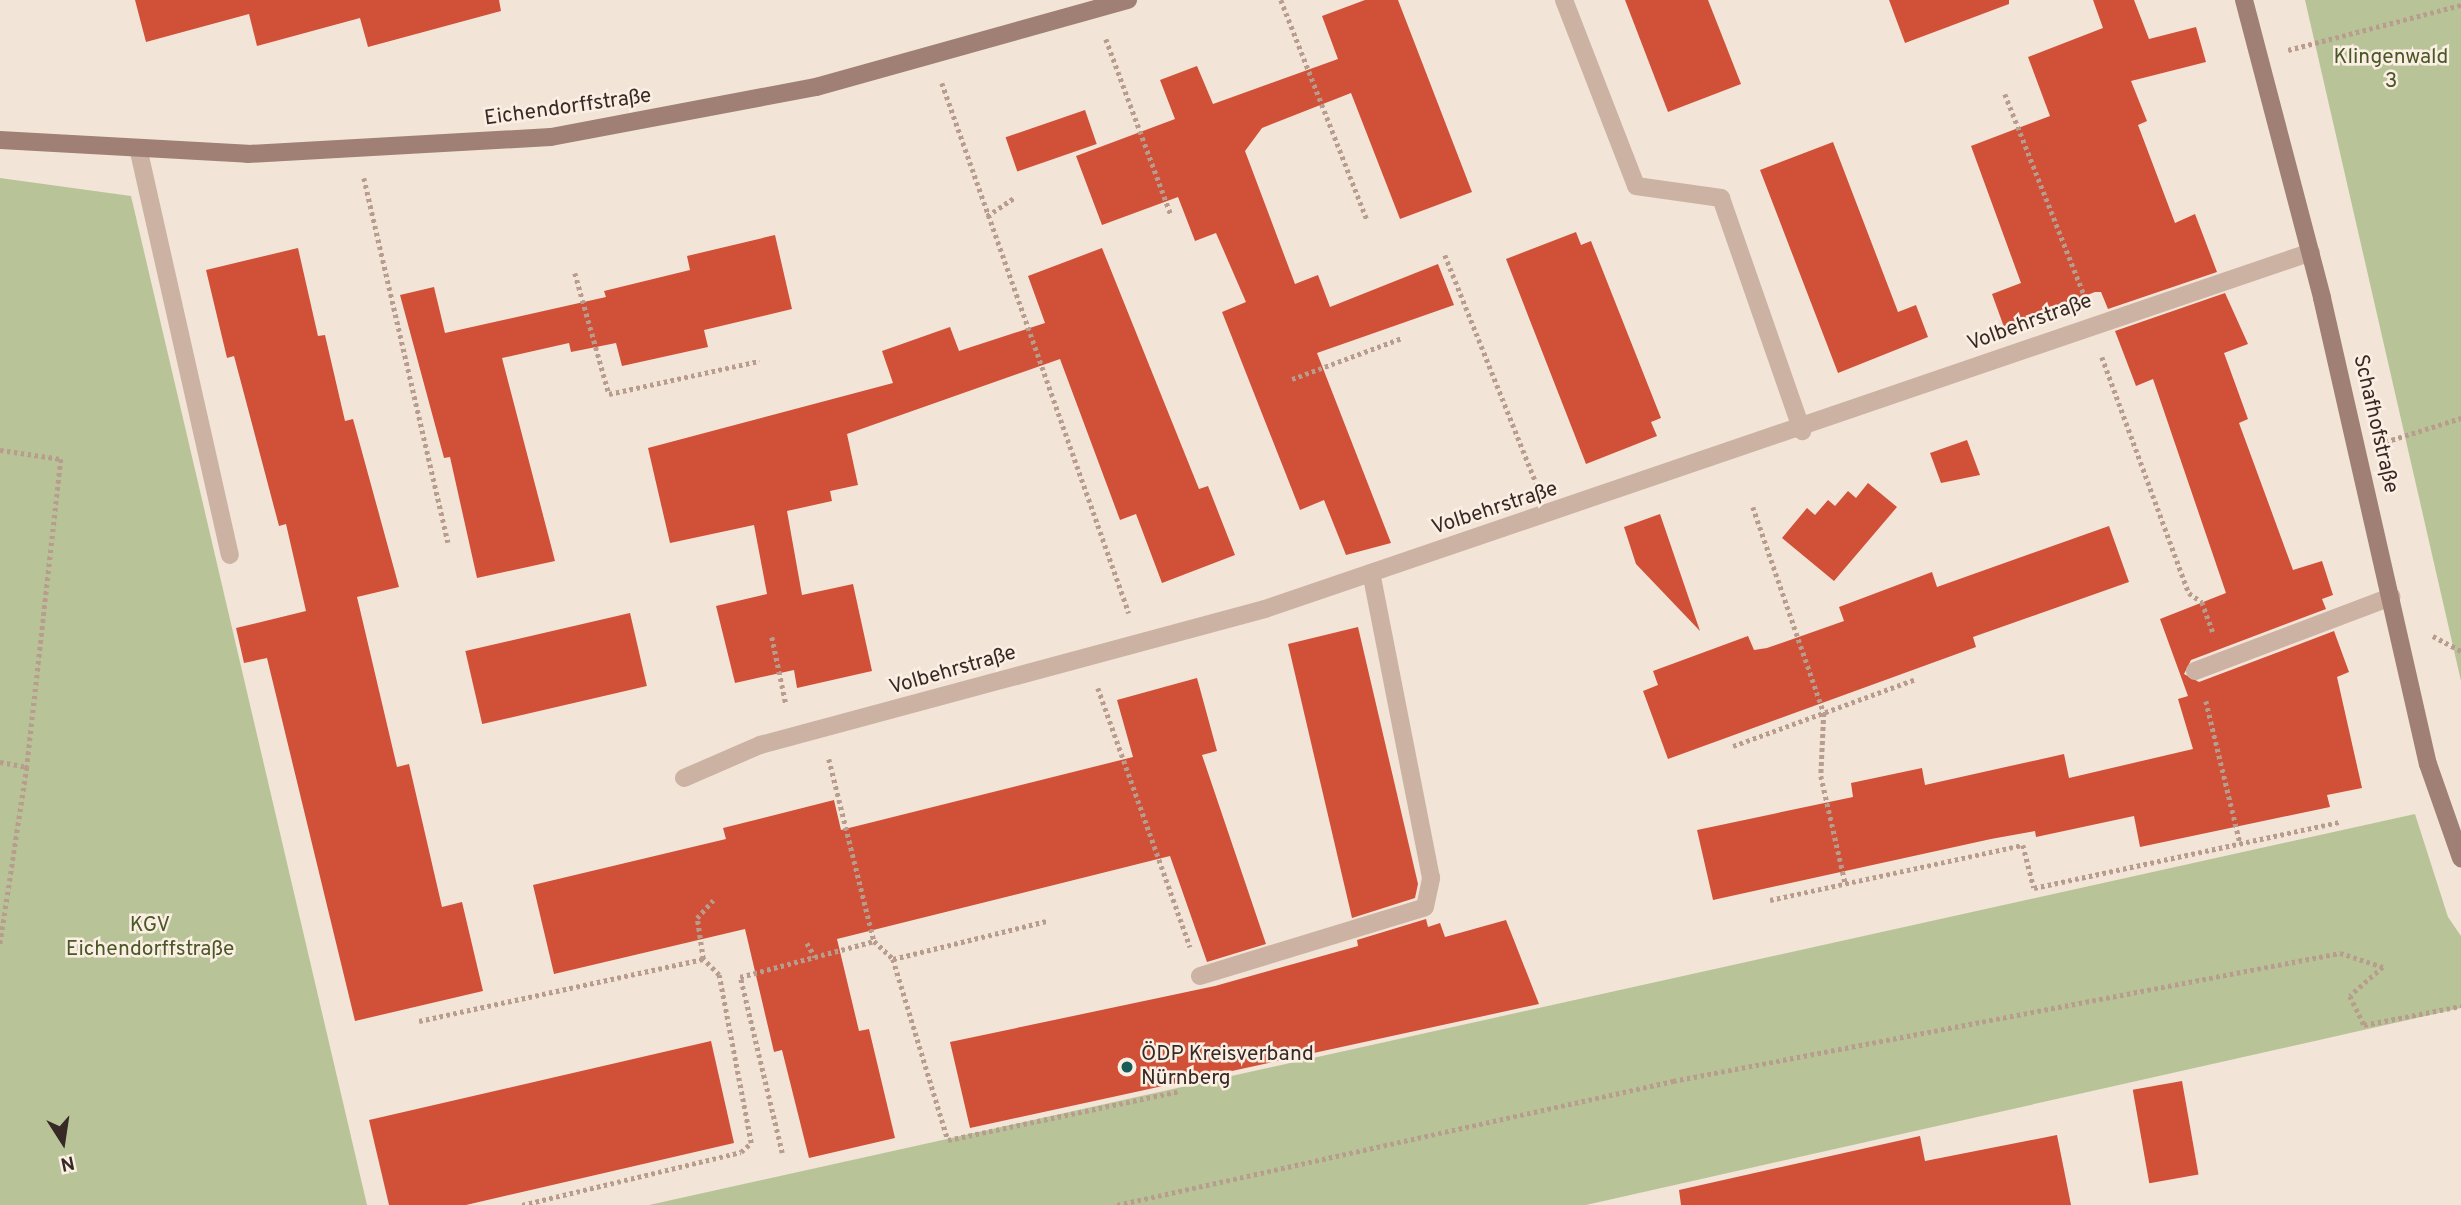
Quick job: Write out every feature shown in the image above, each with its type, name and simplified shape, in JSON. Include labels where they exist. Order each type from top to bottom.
[{"type":"street","name":"Eichendorffstraße","points":[[0,140],[139,152],[358,152],[643,122],[934,57],[1128,0]]},
{"type":"street","points":[[1563,0],[1636,186],[1721,198],[1802,431]]},
{"type":"street","name":"Schafhofstraße","points":[[2244,0],[2311,252],[2437,795],[2461,858]]},
{"type":"street","points":[[139,152],[230,555]]},
{"type":"street","name":"Volbehrstraße","points":[[684,778],[760,745],[822,731],[1139,643],[1371,573],[1802,431],[2095,323],[2311,252]]},
{"type":"street","points":[[1200,976],[1425,907],[1431,878],[1371,573]]},
{"type":"street","points":[[2195,671],[2390,597]]},
{"type":"path","points":[[1281,0],[1367,220]]},
{"type":"path","points":[[2260,58],[2461,5]]},
{"type":"path","points":[[1096,11],[1171,215]]},
{"type":"path","points":[[934,57],[987,216],[1139,643]]},
{"type":"path","points":[[2005,94],[2095,323],[2189,593],[2202,602],[2224,660]]},
{"type":"path","points":[[358,152],[448,542]]},
{"type":"path","points":[[987,216],[1014,198]]},
{"type":"path","points":[[1445,255],[1548,515]]},
{"type":"path","points":[[575,273],[609,394],[759,361]]},
{"type":"path","points":[[1292,379],[1402,338]]},
{"type":"path","points":[[2358,451],[2461,418]]},
{"type":"path","points":[[0,450],[61,459],[27,767],[0,945]]},
{"type":"path","points":[[1753,507],[1824,713],[1821,776],[1845,882]]},
{"type":"path","points":[[772,637],[783,691]]},
{"type":"path","points":[[1088,657],[1200,976]]},
{"type":"path","points":[[2195,671],[2240,843]]},
{"type":"path","points":[[1733,746],[1916,679]]},
{"type":"path","points":[[822,731],[874,942],[893,959],[948,1140],[1181,1091]]},
{"type":"path","points":[[0,762],[27,767]]},
{"type":"path","points":[[1770,900],[2023,845],[2034,888],[2340,822]]},
{"type":"path","points":[[522,1205],[741,1152],[751,1143],[719,975],[703,959],[697,918],[713,900]]},
{"type":"path","points":[[893,959],[1046,921]]},
{"type":"path","points":[[782,1153],[740,977],[874,942]]},
{"type":"path","points":[[807,943],[815,957]]},
{"type":"path","points":[[1117,1205],[1673,1081],[2340,953],[2383,967],[2350,996],[2364,1025],[2461,1006]]},
{"type":"path","points":[[419,1021],[703,959]]},
{"type":"green space","name":"Klingenwald 3","points":[[2305,0],[2461,0],[2461,681]]},
{"type":"green space","name":"KGV Eichendorffstraße","points":[[0,178],[131,196],[367,1205],[0,1205]]},
{"type":"green space","points":[[2415,814],[2448,917],[2461,936],[2461,1008],[1586,1205],[649,1205]]},
{"type":"building","points":[[135,0],[499,0],[501,11],[368,47],[360,18],[257,46],[249,14],[146,42]]},
{"type":"building","points":[[1365,0],[1398,0],[1472,192],[1400,219],[1351,93],[1262,128],[1245,151],[1295,284],[1318,275],[1330,307],[1438,264],[1454,305],[1317,353],[1391,543],[1346,555],[1324,500],[1300,510],[1222,312],[1246,302],[1216,233],[1195,241],[1178,197],[1102,225],[1076,156],[1175,119],[1160,80],[1197,66],[1213,104],[1338,59],[1322,16]]},
{"type":"building","points":[[1625,0],[1708,0],[1741,84],[1668,112]]},
{"type":"building","points":[[1889,0],[2009,0],[2009,4],[1905,43]]},
{"type":"building","points":[[2093,0],[2134,0],[2149,39],[2196,27],[2206,62],[2131,81],[2147,121],[2138,125],[2175,223],[2195,214],[2217,272],[2108,309],[2101,292],[2095,292],[2004,327],[1992,294],[2021,283],[1971,146],[2050,116],[2028,57],[2103,28]]},
{"type":"building","points":[[1085,110],[1097,144],[1017,171],[1006,137]]},
{"type":"building","points":[[1833,142],[1898,312],[1916,305],[1928,337],[1838,373],[1760,170]]},
{"type":"building","points":[[1576,232],[1581,245],[1591,241],[1661,418],[1651,422],[1657,436],[1586,464],[1506,259]]},
{"type":"building","points":[[775,235],[792,309],[704,330],[708,347],[622,366],[616,343],[571,352],[569,343],[502,358],[555,561],[477,578],[450,457],[444,458],[400,295],[434,287],[445,333],[606,297],[604,291],[690,270],[687,256]]},
{"type":"building","points":[[298,248],[318,336],[325,335],[345,421],[353,419],[399,587],[357,597],[397,767],[409,764],[442,907],[462,902],[483,991],[355,1021],[267,658],[244,663],[236,628],[306,611],[286,524],[279,526],[234,356],[227,358],[206,270]]},
{"type":"building","points":[[1102,248],[1199,489],[1208,486],[1235,555],[1162,583],[1136,514],[1120,520],[1060,359],[847,434],[858,485],[830,491],[832,501],[787,511],[802,595],[853,584],[872,671],[797,688],[794,670],[735,683],[716,606],[767,594],[754,525],[670,543],[648,448],[893,383],[882,351],[950,327],[959,351],[1045,323],[1028,276]]},
{"type":"building","points":[[2225,293],[2248,344],[2224,353],[2248,419],[2239,423],[2293,570],[2322,561],[2333,595],[2322,599],[2326,609],[2191,660],[2184,674],[2199,682],[2334,631],[2349,672],[2337,677],[2362,788],[2327,795],[2330,807],[2140,847],[2134,816],[2036,837],[2035,831],[1991,839],[1713,900],[1697,830],[1853,797],[1851,783],[1922,768],[1925,785],[2064,754],[2069,778],[2193,749],[2178,699],[2188,696],[2160,619],[2226,593],[2153,379],[2136,386],[2115,331]]},
{"type":"building","points":[[1967,440],[1980,475],[1941,483],[1930,453]]},
{"type":"building","points":[[1868,483],[1897,507],[1834,581],[1782,538],[1807,508],[1815,515],[1828,500],[1835,506],[1848,491],[1856,498]]},
{"type":"building","points":[[1660,514],[1700,631],[1636,564],[1624,527]]},
{"type":"building","points":[[2109,526],[2129,582],[1973,637],[1976,647],[1668,759],[1643,691],[1658,685],[1653,671],[1748,636],[1754,650],[1767,648],[1844,621],[1839,607],[1932,572],[1937,587]]},
{"type":"building","points":[[630,613],[647,686],[482,724],[465,651]]},
{"type":"building","points":[[1358,627],[1418,884],[1415,898],[1352,918],[1288,644]]},
{"type":"building","points":[[1197,678],[1217,751],[1202,755],[1266,944],[1207,962],[1170,856],[837,939],[859,1031],[869,1029],[895,1138],[809,1158],[782,1050],[774,1052],[745,929],[554,974],[533,885],[726,839],[723,828],[834,800],[841,830],[1133,757],[1117,700]]},
{"type":"building","points":[[1426,919],[1428,927],[1440,923],[1445,937],[1506,920],[1539,1004],[970,1128],[950,1042],[1215,986],[1358,946],[1357,940]]},
{"type":"building","points":[[711,1041],[734,1143],[466,1205],[389,1205],[369,1120]]},
{"type":"building","points":[[2182,1081],[2198,1175],[2149,1183],[2133,1090]]},
{"type":"building","points":[[2057,1135],[2071,1205],[1681,1205],[1679,1190],[1920,1136],[1925,1161]]},
{"type":"place","name":"ÖDP Kreisverband Nürnberg","points":[[1127,1067]]}]
